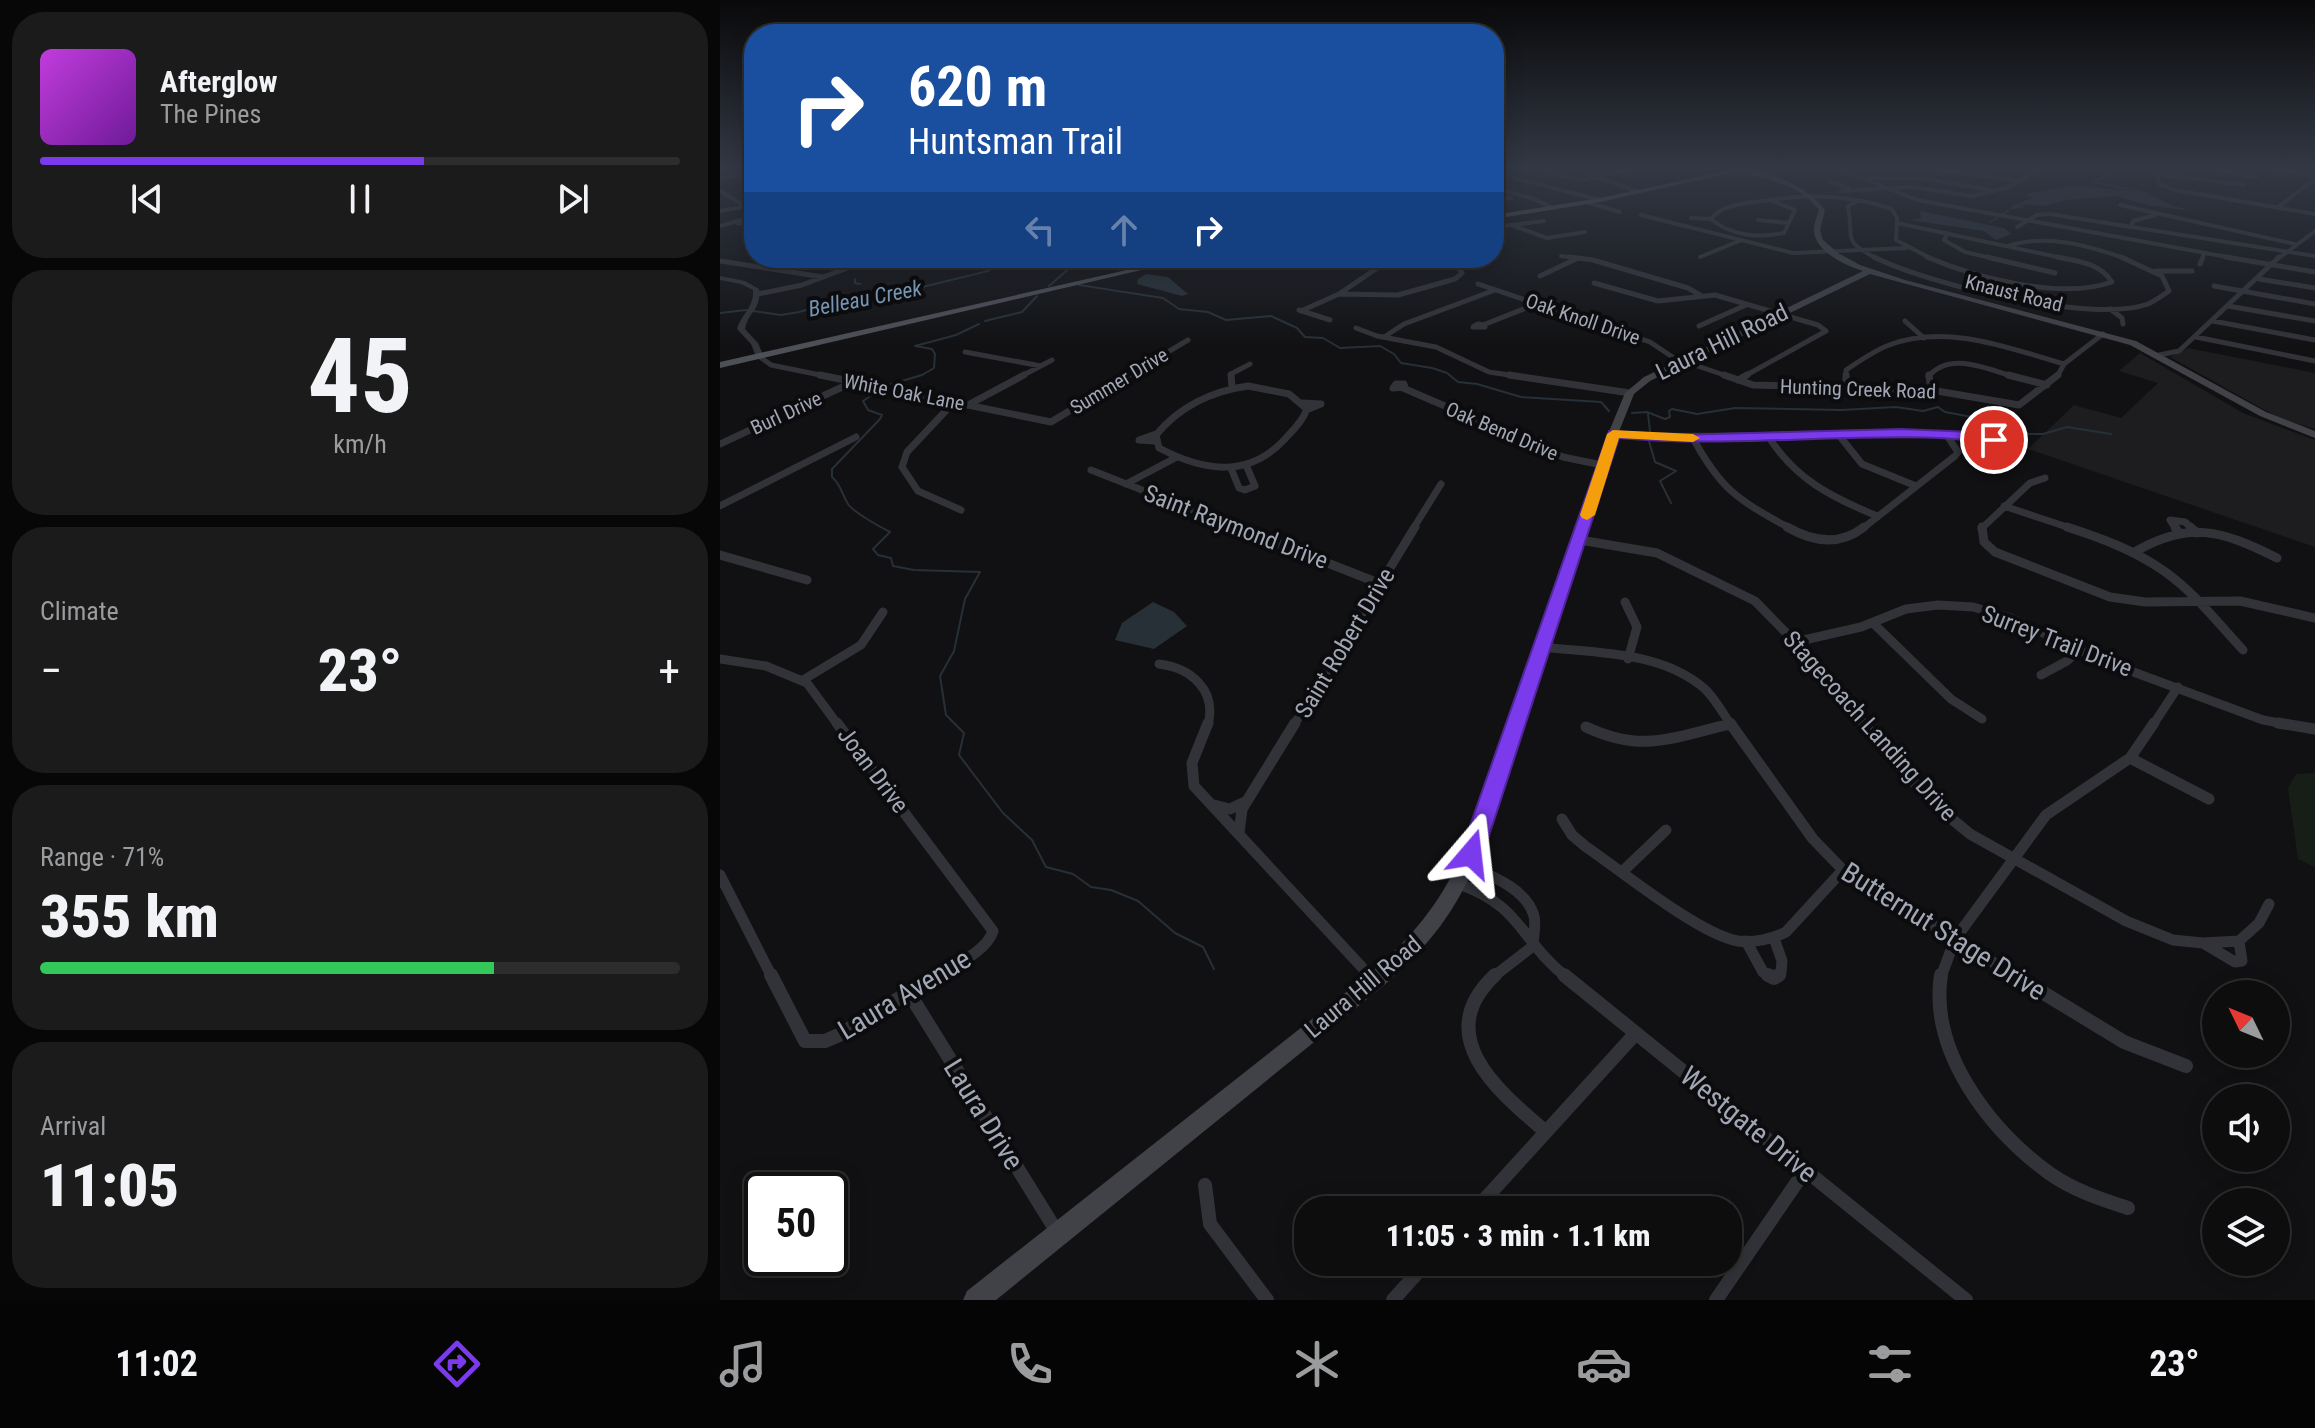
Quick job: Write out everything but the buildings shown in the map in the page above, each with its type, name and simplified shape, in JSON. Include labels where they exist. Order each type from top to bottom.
[{"type":"main road","points":[[1818,227],[1816,234],[1832,253]]},
{"type":"main road","name":"Knaust Road","points":[[1832,253],[1868,272],[2103,334],[2159,355],[2263,414],[2315,435]]},
{"type":"main road","points":[[720,365],[1146,268]]},
{"type":"main road","name":"Laura Hill Road","points":[[988,1296],[1059,1234],[1375,981],[1413,949],[1443,914],[1467,865],[1580,540],[1602,465],[1630,393],[1647,379],[1868,272]]},
{"type":"street","points":[[1514,227],[1530,235],[1560,243],[1561,239],[1585,232]]},
{"type":"street","points":[[1685,227],[1787,253],[1906,248]]},
{"type":"street","points":[[1724,227],[1774,235],[1784,233],[1787,227]]},
{"type":"street","points":[[1849,227],[1850,240],[1862,251],[1910,272],[2021,300],[2060,307],[2110,309],[2148,305],[2166,296],[2169,291],[2167,281],[2155,271],[2119,256],[2051,241],[2021,240],[2008,246]]},
{"type":"street","points":[[1896,227],[1895,236],[1906,248],[1948,265],[2045,288],[2083,290],[2103,288],[2112,282],[2106,272],[2090,264],[1916,227]]},
{"type":"street","points":[[2053,227],[2315,272]]},
{"type":"street","points":[[2131,227],[2315,256]]},
{"type":"street","points":[[2213,227],[2295,244]]},
{"type":"street","points":[[2159,355],[2179,351],[2273,266],[2282,253],[2315,231]]},
{"type":"street","points":[[1948,233],[1945,242],[1961,251],[2055,273]]},
{"type":"street","points":[[1774,235],[1785,241]]},
{"type":"street","points":[[2308,237],[2315,239]]},
{"type":"street","points":[[1700,257],[1739,241]]},
{"type":"street","points":[[2200,264],[2204,253]]},
{"type":"street","points":[[1561,256],[1688,288],[1700,295]]},
{"type":"street","points":[[1540,276],[1578,258]]},
{"type":"street","points":[[720,261],[744,265]]},
{"type":"street","points":[[766,268],[824,277]]},
{"type":"street","points":[[758,294],[796,287],[848,268]]},
{"type":"street","points":[[1330,320],[1298,310],[1339,294],[1377,268]]},
{"type":"street","points":[[1457,268],[1462,272]]},
{"type":"street","points":[[1339,294],[1378,302],[1471,271]]},
{"type":"street","points":[[2155,271],[2192,271]]},
{"type":"street","points":[[2259,279],[2315,288]]},
{"type":"street","points":[[722,280],[751,285],[758,294]]},
{"type":"street","points":[[1594,283],[1656,304],[1715,295],[1818,325],[1826,331],[1738,380]]},
{"type":"street","name":"Oak Knoll Drive","points":[[1478,284],[1650,342],[1683,361]]},
{"type":"street","points":[[2214,286],[2315,304]]},
{"type":"street","points":[[1384,337],[1404,324],[1495,290]]},
{"type":"street","points":[[758,294],[743,321],[742,331],[754,343],[760,357]]},
{"type":"street","points":[[1483,325],[1536,304]]},
{"type":"street","points":[[1699,326],[1746,305]]},
{"type":"street","points":[[2228,306],[2315,321]]},
{"type":"street","points":[[2110,309],[2122,318],[2123,324]]},
{"type":"street","points":[[1905,321],[1924,338]]},
{"type":"street","points":[[2213,321],[2315,340]]},
{"type":"street","points":[[1356,328],[1436,347],[1489,372],[1630,393]]},
{"type":"street","name":"Hunting Creek Road","points":[[1683,361],[1758,385],[1931,390],[2013,405],[2025,403],[2055,380],[2064,364],[2103,334]]},
{"type":"street","points":[[2196,337],[2315,361]]},
{"type":"street","points":[[1846,388],[1846,370],[1889,344],[1924,338],[1973,340],[2064,364]]},
{"type":"street","name":"Summer Drive","points":[[1051,422],[1188,340]]},
{"type":"street","points":[[965,352],[1041,366]]},
{"type":"street","name":"White Oak Lane","points":[[760,357],[771,365],[1051,422]]},
{"type":"street","points":[[968,405],[1052,360]]},
{"type":"street","points":[[1931,390],[1928,377],[1931,372],[1944,364],[1957,362],[2047,385]]},
{"type":"street","points":[[1232,387],[1231,374],[1250,364]]},
{"type":"street","name":"Burl Drive","points":[[720,444],[853,382]]},
{"type":"street","points":[[1232,387],[1269,387],[1304,406],[1304,417],[1267,456],[1246,465],[1231,468],[1202,466],[1159,448],[1156,438],[1210,394],[1232,387]]},
{"type":"street","name":"Oak Bend Drive","points":[[1403,388],[1563,457],[1602,465]]},
{"type":"street","points":[[954,402],[907,452],[902,467],[915,491],[928,499],[961,510]]},
{"type":"street","points":[[1613,434],[1693,438],[1946,434],[1983,437],[2013,446]]},
{"type":"street","points":[[1838,434],[1862,464],[1916,486]]},
{"type":"street","points":[[1693,438],[1711,472],[1739,500],[1798,533],[1830,542],[1854,535],[1958,452],[1946,434]]},
{"type":"street","points":[[1768,436],[1780,457],[1810,486],[1877,516]]},
{"type":"street","points":[[720,506],[856,437]]},
{"type":"street","points":[[1126,484],[1177,457]]},
{"type":"street","points":[[1231,468],[1239,488],[1245,490],[1255,486],[1246,465]]},
{"type":"street","name":"Saint Raymond Drive","points":[[1091,470],[1381,584]]},
{"type":"street","points":[[2045,478],[2030,483],[1986,522],[1980,535],[2001,555],[2110,597],[2145,602],[2195,599],[2240,601],[2315,618]]},
{"type":"street","name":"Saint Robert Drive","points":[[1239,833],[1238,822],[1247,800],[1441,484]]},
{"type":"street","points":[[2004,506],[2133,553],[2167,573],[2243,650]]},
{"type":"street","points":[[2179,533],[2170,520],[2185,522],[2197,533]]},
{"type":"street","points":[[2133,553],[2159,537],[2197,533],[2242,542],[2277,558]]},
{"type":"street","name":"Stagecoach Landing Drive","points":[[1580,540],[1647,550],[1666,556],[1755,601],[1795,642],[1930,801],[1970,834],[2147,931],[2173,940],[2203,943],[2239,941],[2259,923],[2269,904]]},
{"type":"street","points":[[720,555],[807,580]]},
{"type":"street","points":[[1625,602],[1637,627],[1628,659]]},
{"type":"street","name":"Surrey Trail Drive","points":[[1795,642],[1873,623],[1906,609],[1923,606],[1973,607],[2011,618],[2079,650],[2263,720],[2315,729]]},
{"type":"street","points":[[720,659],[766,666],[803,680],[861,645],[883,612]]},
{"type":"street","points":[[1873,623],[1951,699],[1982,719]]},
{"type":"street","name":"Butternut Stage Drive","points":[[1542,647],[1659,663],[1688,674],[1708,692],[1813,839],[1843,870],[2124,1042],[2186,1066]]},
{"type":"street","points":[[2041,675],[2067,661],[2079,650]]},
{"type":"street","points":[[1159,664],[1185,669],[1195,677],[1208,696],[1210,721],[1190,769],[1194,786],[1375,981]]},
{"type":"street","name":"Joan Drive","points":[[803,680],[993,931]]},
{"type":"street","points":[[2128,1208],[2076,1189],[2049,1172],[1995,1121],[1963,1077],[1952,1054],[1940,1005],[1944,961],[1955,939],[2046,815],[2130,758],[2178,687]]},
{"type":"street","points":[[1586,727],[1612,739],[1642,744],[1731,724]]},
{"type":"street","points":[[2130,758],[2209,799]]},
{"type":"street","points":[[1212,804],[1230,809],[1247,800]]},
{"type":"street","points":[[1562,819],[1572,835],[1585,846],[1703,928],[1720,936],[1746,941],[1774,938],[1801,919],[1843,870]]},
{"type":"street","points":[[1623,871],[1666,830]]},
{"type":"street","points":[[1467,865],[1498,879],[1523,899],[1534,916],[1533,946],[1501,970],[1480,991],[1474,1004],[1470,1036],[1471,1051],[1489,1081],[1546,1132]]},
{"type":"street","name":"Laura Avenue","points":[[720,875],[805,1041],[825,1041],[909,993],[985,945],[993,931]]},
{"type":"street","name":"Westgate Drive","points":[[1459,884],[1487,893],[1519,921],[1533,946],[1966,1300]]},
{"type":"street","points":[[1746,941],[1763,972],[1774,978],[1781,973],[1782,961],[1774,938]]},
{"type":"street","name":"Stagecoach Landing Drive","points":[[2203,943],[2235,962],[2242,961],[2239,941]]},
{"type":"street","name":"Laura Drive","points":[[909,993],[1059,1234]]},
{"type":"street","points":[[1488,1196],[1636,1033]]},
{"type":"street","points":[[1716,1300],[1806,1169]]},
{"type":"street","points":[[1205,1185],[1210,1224],[1267,1300]]},
{"type":"street","points":[[1393,1300],[1414,1276]]},
{"type":"shaded area","points":[[1955,227],[1997,227],[2011,234],[1996,240],[1984,231]]},
{"type":"shaded area","points":[[1146,274],[1168,277],[1188,294],[1182,296],[1137,284],[1138,279]]},
{"type":"shaded area","points":[[2188,348],[2315,373],[2315,429],[2279,418],[2170,357]]},
{"type":"shaded area","points":[[2140,353],[2243,413],[2315,440],[2315,547],[2028,449],[2074,405],[2121,418],[2158,383],[2119,371]]},
{"type":"shaded area","points":[[1153,602],[1174,612],[1187,626],[1154,649],[1115,640],[1122,623]]},
{"type":"shaded area","points":[[2315,773],[2315,867],[2298,859],[2288,788],[2296,774]]},
{"type":"waterway","name":"Belleau Creek","points":[[753,311],[781,315],[799,312],[852,297],[902,292],[991,268]]},
{"type":"waterway","points":[[1049,286],[1070,268]]},
{"type":"waterway","points":[[855,279],[855,283],[860,284]]},
{"type":"waterway","points":[[1079,285],[1163,298],[1179,309],[1208,312],[1226,320],[1271,316],[1297,328],[1305,337],[1323,338],[1340,348],[1380,346],[1394,354],[1401,363],[1432,368],[1447,373],[1458,382],[1477,384],[1521,397],[1601,402],[1609,411]]},
{"type":"waterway","points":[[985,321],[1022,312],[1037,296]]},
{"type":"waterway","name":"Belleau Creek","points":[[720,313],[746,310]]},
{"type":"waterway","points":[[888,385],[922,375],[934,368],[935,354],[932,349],[915,346],[956,335],[979,324]]},
{"type":"waterway","points":[[878,391],[863,401],[868,410],[882,415],[880,419],[832,469],[832,477],[851,507],[890,532],[873,549],[878,555],[891,558],[893,566],[914,570],[980,572],[965,599],[954,651],[940,676],[946,715],[964,733],[959,755],[1003,813],[1032,840],[1046,867],[1073,874],[1091,887],[1111,890],[1138,901],[1175,933],[1203,947],[1214,969]]},
{"type":"waterway","points":[[1632,413],[1647,412],[1665,419],[1670,417],[1669,411],[1672,409],[1697,414],[1735,408],[1841,410],[1896,407],[1923,411],[1938,407],[1945,412],[1988,420],[2029,434],[2043,434],[2067,427],[2111,434]]},
{"type":"waterway","points":[[1648,414],[1650,431]]},
{"type":"waterway","points":[[1649,441],[1655,462],[1676,471],[1660,481],[1671,503]]},
{"type":"slow traffic","points":[[1587,515],[1613,434],[1693,438]]},
{"type":"route","points":[[1471,854],[1580,540],[1613,434],[1673,439],[1901,433],[1994,440]]}]
